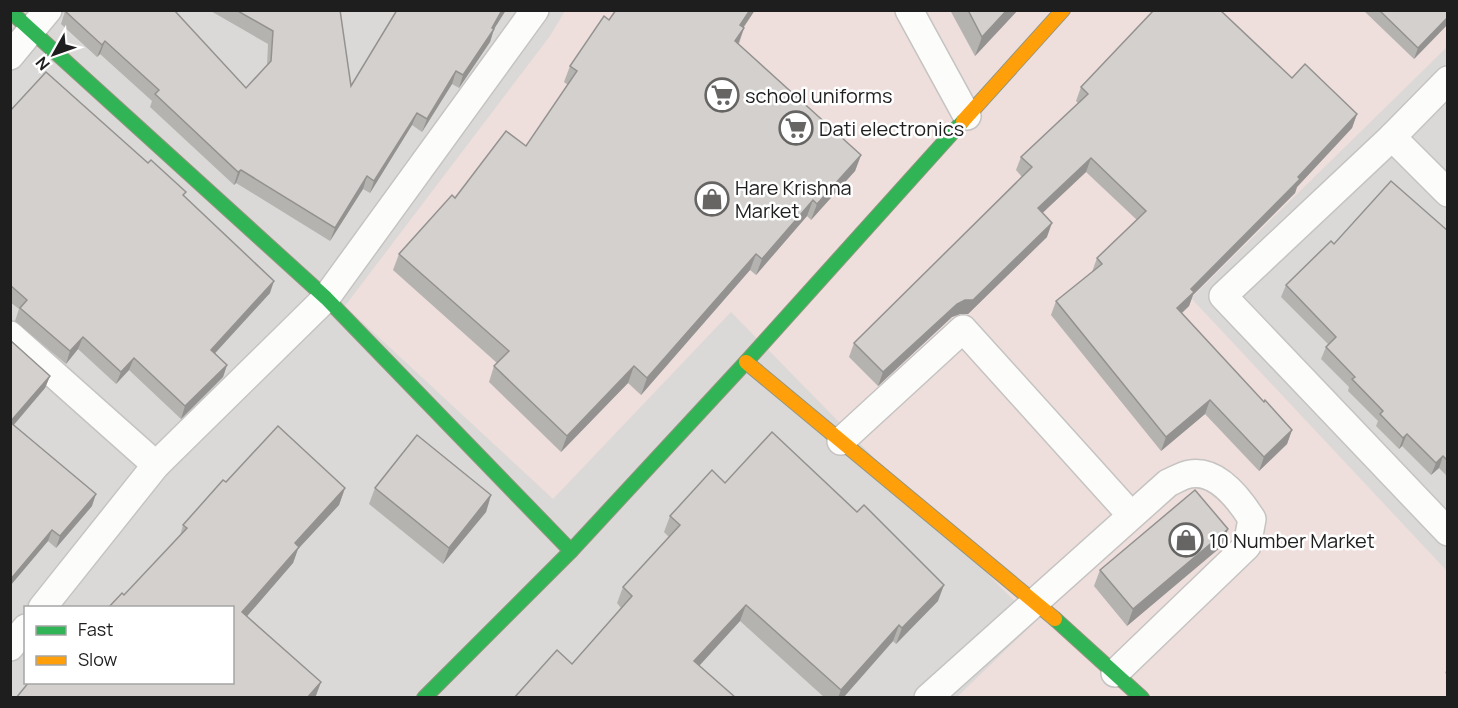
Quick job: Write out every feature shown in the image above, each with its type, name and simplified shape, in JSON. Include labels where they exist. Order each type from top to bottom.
[{"type":"street","points":[[44,606],[156,465],[326,298],[535,10]]},
{"type":"street","points":[[909,10],[967,116]]},
{"type":"street","points":[[424,698],[571,551],[746,363],[1063,10]]},
{"type":"street","points":[[10,11],[40,21],[326,298],[571,551]]},
{"type":"street","points":[[10,56],[40,21]]},
{"type":"street","points":[[1448,80],[1392,137],[1223,296],[1448,532]]},
{"type":"street","points":[[1392,137],[1448,194]]},
{"type":"street","points":[[841,441],[963,329],[1131,515]]},
{"type":"street","points":[[10,335],[156,465]]},
{"type":"street","points":[[746,363],[1035,601],[1142,698]]},
{"type":"street","points":[[928,698],[1168,483],[1190,474],[1204,474],[1223,484],[1242,503],[1252,519],[1247,546],[1115,673]]},
{"type":"street","points":[[10,647],[24,630]]},
{"type":"shaded area","points":[[10,11],[1447,11],[1447,697],[11,697]]},
{"type":"shaded area","points":[[565,11],[1447,11],[1447,47],[1191,298],[1447,571],[1447,697],[957,697],[1035,622],[731,312],[553,499],[345,306],[550,36]]},
{"type":"building","points":[[66,10],[174,10],[246,88],[271,61],[273,31],[236,10],[340,10],[351,86],[397,10],[502,10],[492,28],[494,29],[463,75],[456,71],[427,119],[417,113],[374,181],[367,176],[335,228],[241,170],[238,172],[155,94],[159,90],[105,41],[102,45]]},
{"type":"building","points":[[616,10],[750,10],[740,25],[744,28],[735,41],[861,155],[817,204],[813,200],[762,259],[756,254],[647,378],[634,366],[567,436],[494,366],[509,351],[399,254],[452,195],[455,198],[506,131],[526,146],[577,71],[570,66],[604,16],[609,20]]},
{"type":"building","points":[[968,10],[1007,10],[982,37]]},
{"type":"building","points":[[1154,10],[1220,10],[1292,78],[1305,64],[1357,114],[1298,177],[1300,179],[1191,289],[1194,292],[1177,308],[1292,430],[1264,457],[1210,400],[1166,437],[1056,301],[1102,264],[1097,258],[1146,211],[1091,158],[1038,208],[1052,223],[973,300],[965,300],[957,304],[883,372],[854,343],[1032,167],[1021,157],[1088,94],[1081,87]]},
{"type":"building","points":[[1379,10],[1448,10],[1448,17],[1418,48]]},
{"type":"building","points":[[46,72],[148,163],[151,160],[186,192],[183,195],[274,281],[211,350],[227,365],[185,406],[134,358],[121,372],[83,337],[70,351],[20,308],[27,300],[10,285],[10,111]]},
{"type":"building","points":[[1391,181],[1448,231],[1448,461],[1443,456],[1436,463],[1407,434],[1403,438],[1380,414],[1383,411],[1352,379],[1355,377],[1326,347],[1336,337],[1286,285],[1331,241],[1334,244]]},
{"type":"building","points":[[10,340],[50,376],[10,422]]},
{"type":"building","points":[[10,422],[96,494],[60,536],[52,530],[10,580]]},
{"type":"building","points":[[278,426],[345,488],[295,543],[299,547],[242,612],[321,682],[307,698],[16,698],[27,684],[234,684],[234,606],[110,606],[122,593],[124,595],[187,528],[183,525],[223,480],[226,482]]},
{"type":"building","points":[[772,432],[857,512],[864,505],[944,585],[902,628],[899,625],[841,690],[746,605],[694,661],[736,698],[514,698],[557,650],[572,664],[632,596],[623,587],[680,525],[670,516],[712,470],[725,483]]},
{"type":"building","points":[[417,435],[491,495],[449,548],[375,488]]},
{"type":"building","points":[[1195,490],[1228,529],[1133,609],[1100,570]]},
{"type":"traffic: fast","points":[[10,11],[326,298],[571,551]]},
{"type":"traffic: fast","points":[[424,698],[571,551],[746,362],[963,121]]},
{"type":"traffic: fast","points":[[1055,619],[1142,698]]},
{"type":"traffic: slow","points":[[963,121],[1063,10]]},
{"type":"traffic: slow","points":[[746,362],[1055,619]]},
{"type":"place","name":"school uniforms","points":[[722,95]]},
{"type":"place","name":"Dati electronics","points":[[796,128]]},
{"type":"place","name":"Hare Krishna Market","points":[[712,199]]},
{"type":"place","name":"10 Number Market","points":[[1186,540]]}]
